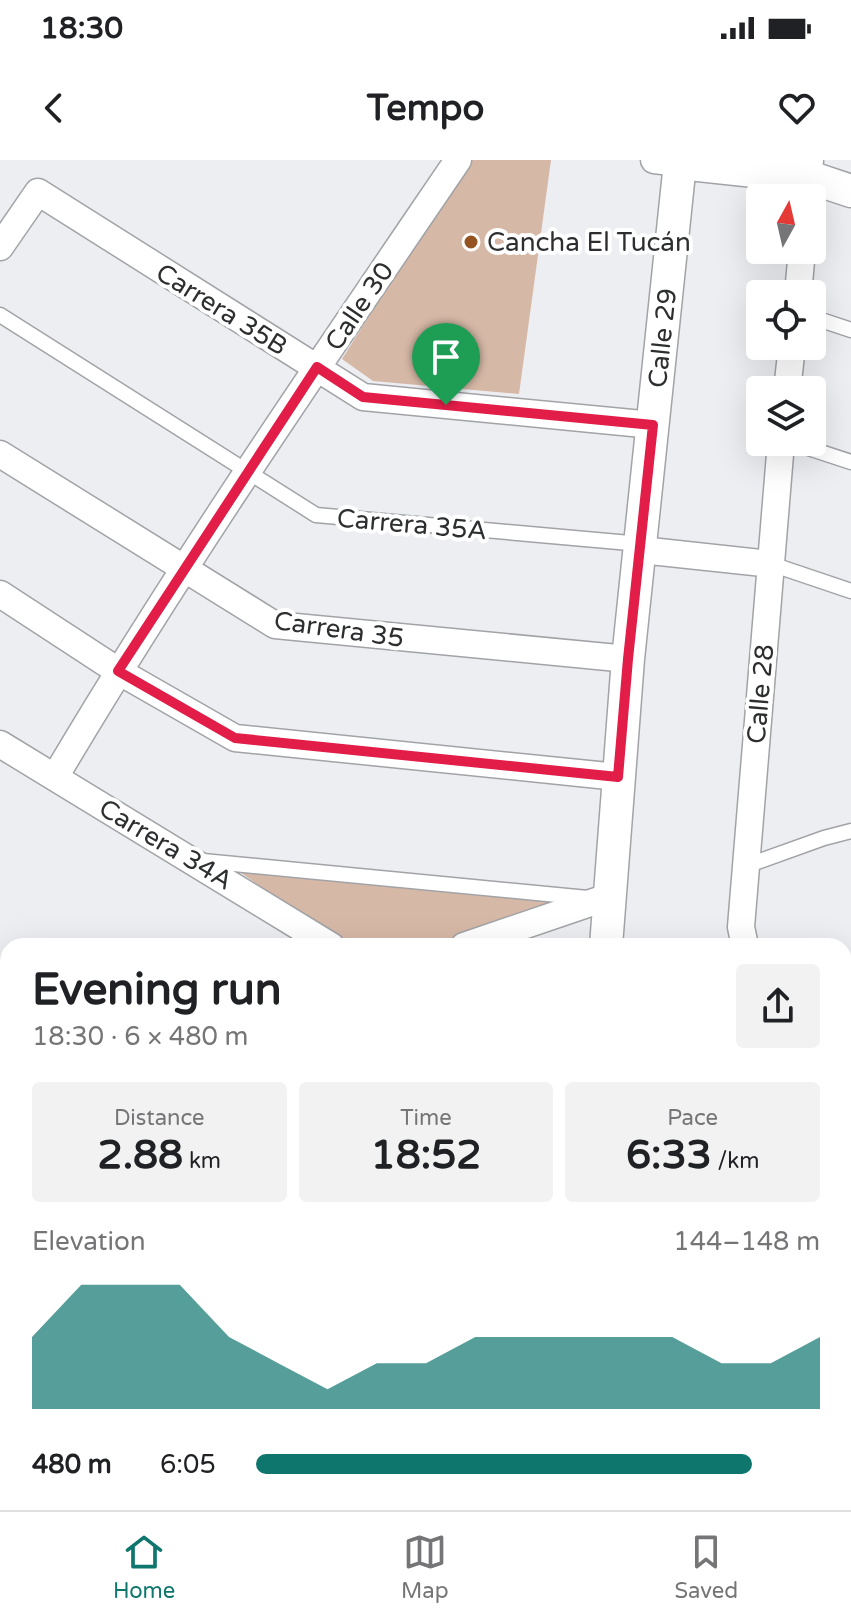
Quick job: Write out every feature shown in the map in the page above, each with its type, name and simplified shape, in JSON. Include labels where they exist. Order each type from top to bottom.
[{"type":"street","name":"Calle 30","points":[[55,777],[183,570],[458,160]]},
{"type":"street","points":[[672,161],[809,178],[851,191]]},
{"type":"street","name":"Calle 29","points":[[605,938],[602,898],[618,777],[653,425],[672,161]]},
{"type":"street","name":"Carrera 35B","points":[[0,247],[38,192],[363,397],[653,425]]},
{"type":"street","name":"Carrera 35","points":[[0,454],[260,618],[284,627],[628,659]]},
{"type":"street","name":"Calle 28","points":[[743,938],[741,927],[780,456]]},
{"type":"street","name":"Carrera 35A","points":[[641,547],[771,564]]},
{"type":"street","points":[[0,594],[118,671],[235,738],[618,777]]},
{"type":"street","name":"Carrera 34A","points":[[0,744],[318,938]]},
{"type":"street","points":[[487,938],[602,898]]},
{"type":"lane","name":"Carrera 35A","points":[[0,315],[316,515],[641,547]]},
{"type":"lane","points":[[826,322],[851,330]]},
{"type":"lane","points":[[826,454],[851,462]]},
{"type":"lane","name":"Carrera 35A","points":[[771,564],[851,591]]},
{"type":"lane","points":[[746,866],[851,831]]},
{"type":"lane","points":[[194,861],[602,898]]},
{"type":"shaded area","points":[[468,160],[551,160],[519,394],[373,381],[342,359]]},
{"type":"shaded area","points":[[237,870],[570,900],[569,905],[470,938],[334,938]]},
{"type":"place","name":"Cancha El Tucán","points":[[471,242]]},
{"type":"route","points":[[317,367],[363,397],[446,405],[653,425],[618,777],[235,738],[118,671],[317,367]]}]
